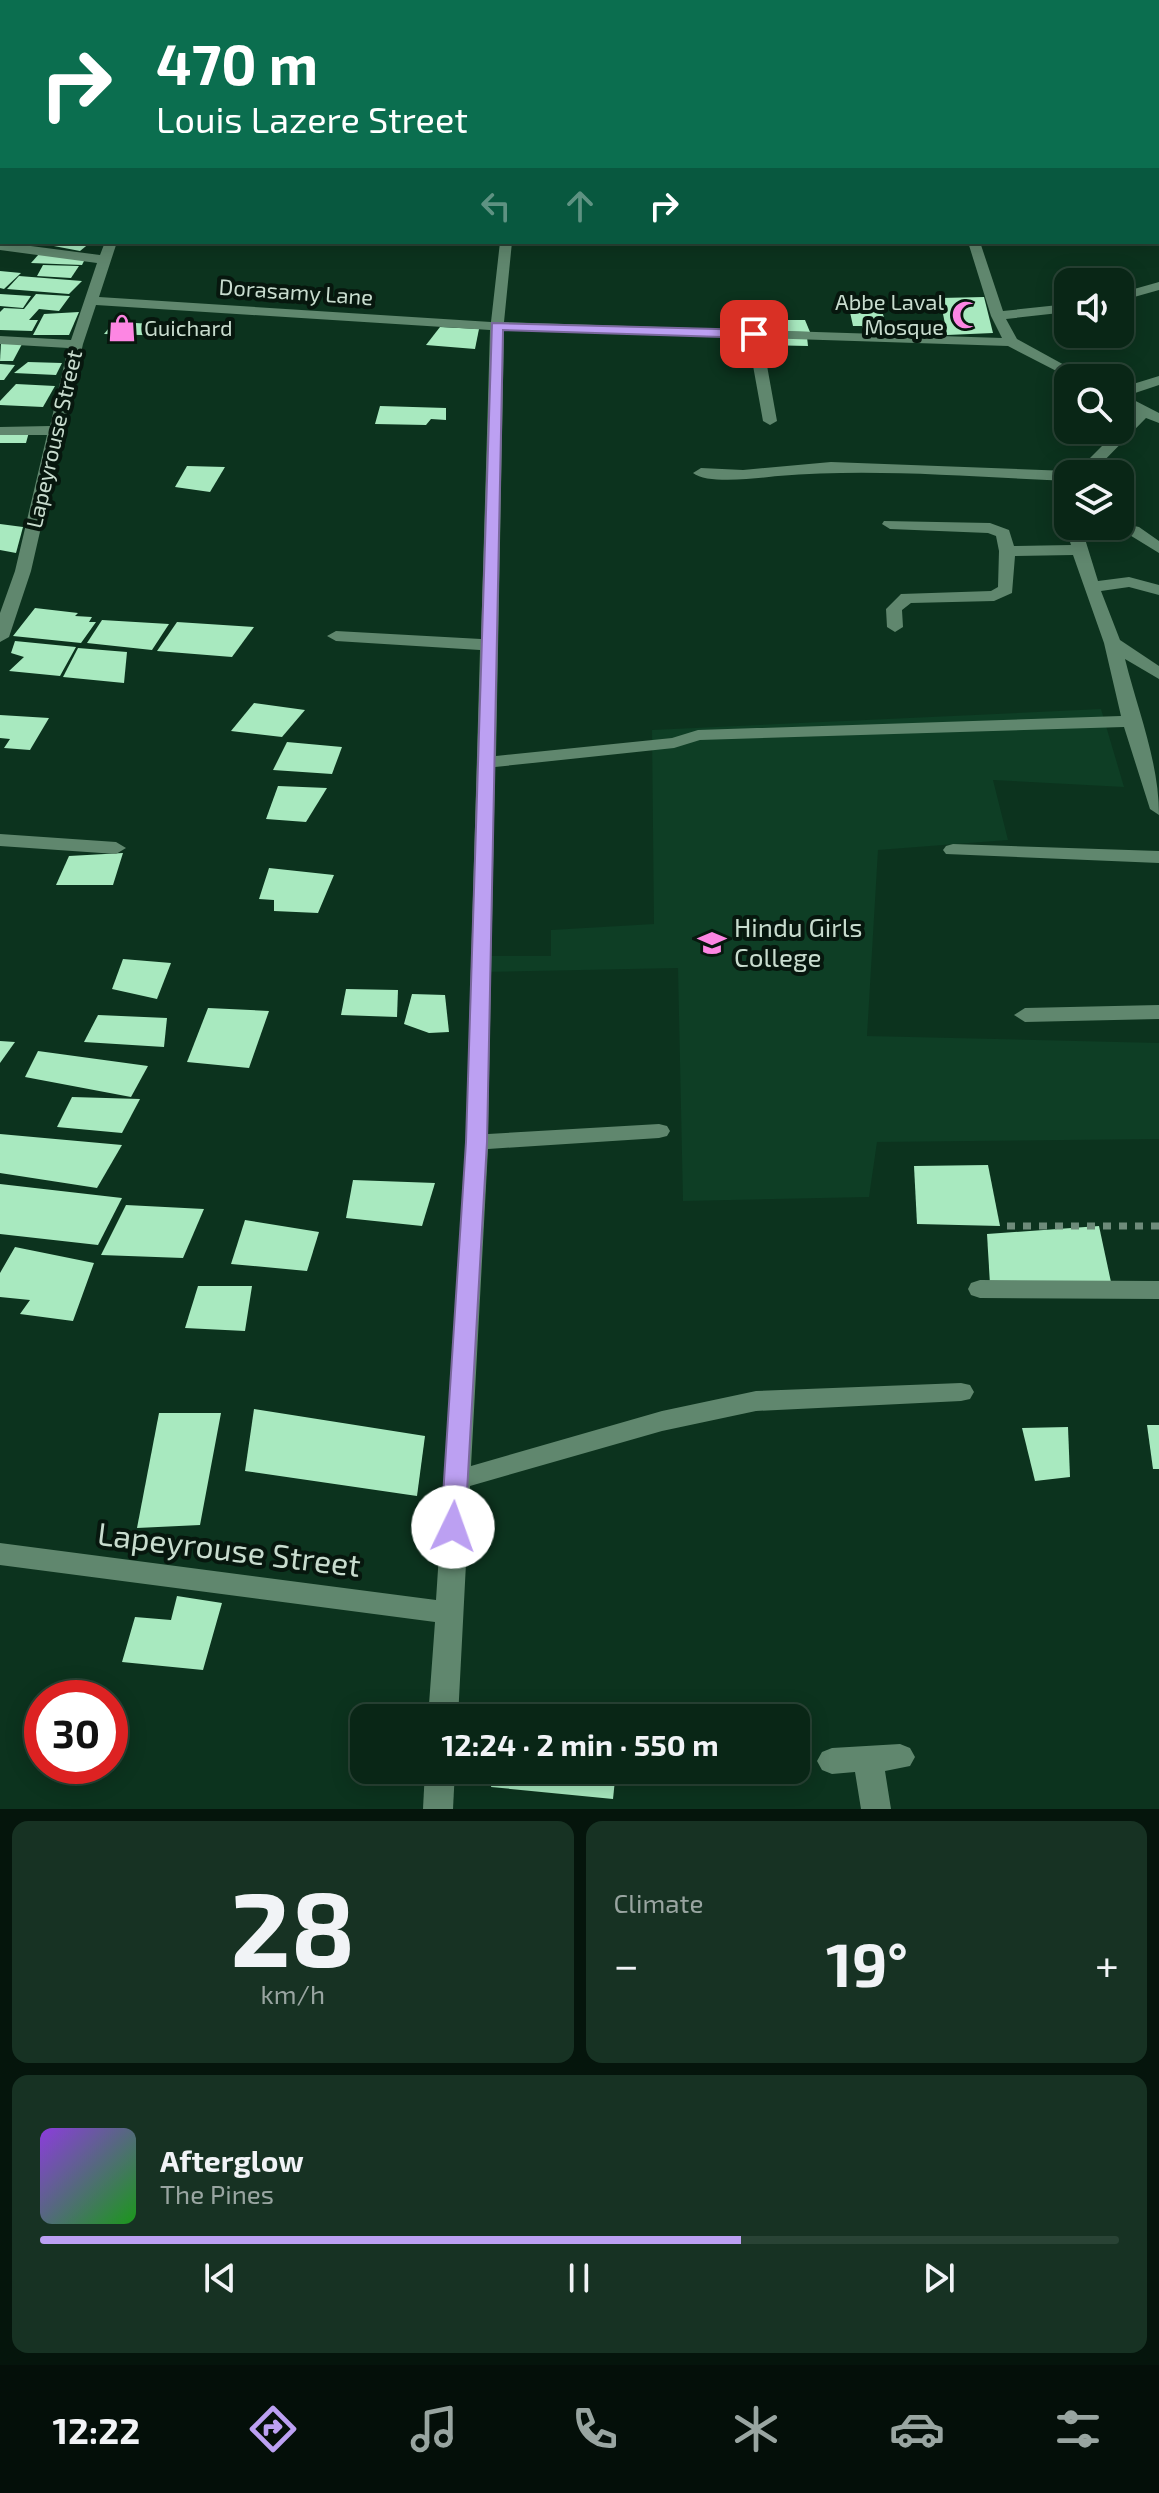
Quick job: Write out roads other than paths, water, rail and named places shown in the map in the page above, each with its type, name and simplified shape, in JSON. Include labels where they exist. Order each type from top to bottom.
[{"type":"street","name":"Lapeyrouse Street","points":[[0,637],[23,571],[76,344],[110,244]]},
{"type":"street","points":[[444,1704],[477,1142],[497,326],[506,244]]},
{"type":"street","points":[[975,244],[998,316],[1011,342],[1054,364]]},
{"type":"street","points":[[0,246],[105,260]]},
{"type":"street","points":[[1134,293],[1159,286]]},
{"type":"street","name":"Dorasamy Lane","points":[[93,301],[497,326],[1011,342]]},
{"type":"street","points":[[998,316],[1054,310]]},
{"type":"street","points":[[754,334],[770,421]]},
{"type":"street","points":[[0,340],[76,344]]},
{"type":"street","points":[[1134,390],[1159,380]]},
{"type":"street","points":[[1099,460],[1152,415],[1134,404]]},
{"type":"street","points":[[0,431],[56,430]]},
{"type":"street","points":[[701,473],[743,475],[831,467],[1054,475]]},
{"type":"street","points":[[890,524],[990,528],[1003,533],[1007,551],[1006,589],[994,596],[907,598],[894,609],[895,627]]},
{"type":"street","points":[[1134,531],[1159,548]]},
{"type":"street","points":[[1076,540],[1113,643],[1131,721],[1159,809]]},
{"type":"street","points":[[1007,551],[1079,550]]},
{"type":"street","points":[[1091,587],[1129,582],[1159,590]]},
{"type":"street","points":[[336,636],[488,645]]},
{"type":"street","points":[[1113,643],[1159,674]]},
{"type":"street","points":[[486,762],[674,743],[698,735],[1131,721]]},
{"type":"street","points":[[0,840],[116,848]]},
{"type":"street","points":[[953,850],[1159,857]]},
{"type":"street","points":[[1025,1015],[1159,1012]]},
{"type":"street","points":[[477,1142],[659,1131]]},
{"type":"street","points":[[980,1289],[1159,1290]]},
{"type":"street","points":[[456,1480],[662,1421],[756,1401],[961,1392]]},
{"type":"street","name":"Lapeyrouse Street","points":[[0,1554],[449,1613]]},
{"type":"street","points":[[832,1761],[900,1757]]},
{"type":"street","points":[[868,1759],[876,1809]]},
{"type":"street","points":[[438,1809],[439,1784]]},
{"type":"place","name":"Abbe Laval Mosque","points":[[966,315]]},
{"type":"place","name":"Guichard","points":[[122,328]]},
{"type":"place","name":"Hindu Girls College","points":[[712,943]]}]
